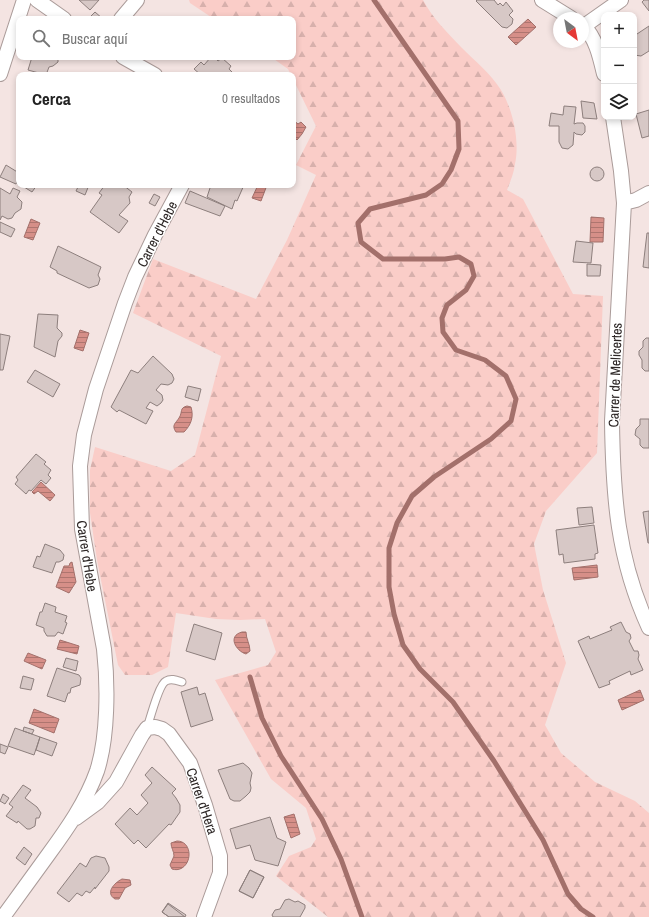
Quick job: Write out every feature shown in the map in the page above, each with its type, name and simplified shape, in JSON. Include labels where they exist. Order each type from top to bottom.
[{"type":"street","points":[[19,16],[24,0]]},
{"type":"street","points":[[37,0],[60,16]]},
{"type":"street","points":[[124,16],[137,0]]},
{"type":"street","points":[[542,0],[561,12]]},
{"type":"street","points":[[589,22],[620,0]]},
{"type":"street","points":[[0,74],[16,25]]},
{"type":"street","points":[[589,33],[596,46],[601,64]]},
{"type":"street","points":[[128,60],[150,72]]},
{"type":"street","name":"Carrer de Melicertes","points":[[613,120],[624,203],[612,421],[617,518],[624,556],[634,592],[649,628]]},
{"type":"street","name":"Carrer d'Hebe","points":[[4,917],[74,819],[97,771],[103,749],[106,664],[82,529],[80,466],[84,435],[96,389],[125,302],[155,235],[180,188]]},
{"type":"street","points":[[624,203],[636,200],[649,193]]},
{"type":"street","name":"Carrer d'Hera","points":[[146,728],[155,727],[162,729],[169,734],[190,763],[205,805],[220,856],[220,873],[204,917]]},
{"type":"street","points":[[74,819],[98,802],[116,782],[146,728]]},
{"type":"lane","points":[[146,728],[160,687],[165,681],[174,679],[182,682]]},
{"type":"green space","points":[[189,0],[423,0],[440,25],[492,78],[501,90],[512,116],[517,146],[512,177],[507,190],[523,199],[573,294],[603,296],[597,453],[546,511],[534,544],[543,590],[566,663],[545,725],[561,753],[595,782],[635,801],[649,813],[649,917],[328,917],[276,876],[289,856],[311,847],[316,839],[306,808],[271,779],[215,680],[268,665],[276,652],[265,619],[216,619],[176,613],[168,667],[152,675],[125,675],[118,665],[97,560],[90,513],[90,470],[95,447],[171,471],[195,455],[221,356],[133,313],[153,259],[256,299],[287,240],[316,175],[296,165],[316,126],[296,85],[296,72],[290,72],[288,69],[275,60],[296,60],[296,16],[210,16],[190,3]]},
{"type":"shaded area","points":[[528,19],[536,27],[516,45],[508,37]]},
{"type":"shaded area","points":[[296,122],[298,124],[301,122],[306,127],[297,140]]},
{"type":"shaded area","points":[[257,188],[266,188],[261,201],[252,198]]},
{"type":"shaded area","points":[[591,217],[604,218],[603,242],[590,242]]},
{"type":"shaded area","points":[[31,219],[40,223],[33,240],[24,237]]},
{"type":"shaded area","points":[[80,330],[89,333],[83,351],[74,348]]},
{"type":"shaded area","points":[[187,406],[191,407],[192,411],[190,424],[184,432],[176,432],[174,424],[180,416],[182,409]]},
{"type":"shaded area","points":[[41,482],[55,495],[50,501],[38,491],[34,494],[32,492]]},
{"type":"shaded area","points":[[72,562],[76,582],[69,593],[56,587],[64,566],[69,566]]},
{"type":"shaded area","points":[[597,565],[598,577],[574,580],[572,568]]},
{"type":"shaded area","points":[[246,632],[250,648],[250,651],[246,654],[236,647],[234,640],[237,634]]},
{"type":"shaded area","points":[[60,640],[79,646],[77,654],[57,649]]},
{"type":"shaded area","points":[[28,653],[46,660],[42,669],[24,661]]},
{"type":"shaded area","points":[[640,690],[644,700],[622,710],[618,700]]},
{"type":"shaded area","points":[[34,709],[59,719],[54,733],[29,723]]},
{"type":"shaded area","points":[[294,814],[300,834],[291,838],[284,817]]},
{"type":"shaded area","points":[[177,841],[185,844],[188,848],[189,856],[186,865],[181,869],[176,870],[172,869],[170,865],[174,856],[171,843]]},
{"type":"shaded area","points":[[122,879],[130,880],[131,885],[125,888],[119,899],[115,899],[111,894],[112,888]]},
{"type":"building","points":[[79,0],[99,0],[90,10]]},
{"type":"building","points":[[494,0],[498,5],[500,3],[503,6],[506,2],[513,11],[509,15],[513,19],[512,24],[507,28],[502,27],[476,1]]},
{"type":"building","points":[[644,0],[649,0],[649,11],[642,2]]},
{"type":"building","points":[[95,12],[100,16],[91,16]]},
{"type":"building","points":[[649,26],[649,51],[641,56],[637,55],[637,34]]},
{"type":"building","points":[[31,60],[58,60],[58,62],[53,66],[49,67],[47,72],[35,72],[28,70]]},
{"type":"building","points":[[208,60],[224,60],[231,66],[229,69],[232,72],[198,72],[194,69],[201,62],[204,65]]},
{"type":"building","points":[[581,101],[594,103],[597,119],[583,118]]},
{"type":"building","points":[[564,106],[576,107],[574,124],[583,123],[585,126],[585,132],[582,135],[574,132],[573,145],[568,149],[562,148],[559,142],[559,126],[549,126],[551,113],[563,115]]},
{"type":"building","points":[[649,110],[649,136],[642,138],[637,114]]},
{"type":"building","points":[[6,165],[16,171],[16,184],[0,177]]},
{"type":"building","points":[[597,167],[602,169],[604,174],[602,179],[597,181],[592,179],[590,174],[592,169]]},
{"type":"building","points":[[0,188],[10,194],[13,188],[20,191],[17,197],[22,202],[21,209],[15,213],[12,218],[8,219],[2,216],[0,220]]},
{"type":"building","points":[[26,188],[35,188],[32,192]]},
{"type":"building","points":[[78,188],[88,188],[85,195],[76,191]]},
{"type":"building","points":[[103,188],[127,188],[132,192],[129,197],[130,203],[119,215],[128,221],[119,233],[90,212],[102,195],[99,193]]},
{"type":"building","points":[[210,188],[243,188],[237,201],[235,200],[232,209],[207,197]]},
{"type":"building","points":[[190,191],[225,206],[220,216],[185,203]]},
{"type":"building","points":[[154,194],[160,197],[155,206],[149,203]]},
{"type":"building","points":[[0,222],[15,229],[11,237],[0,232]]},
{"type":"building","points":[[647,233],[649,233],[649,268],[643,267]]},
{"type":"building","points":[[576,241],[593,243],[591,263],[573,262]]},
{"type":"building","points":[[58,246],[101,267],[98,275],[100,279],[98,285],[89,288],[57,273],[57,271],[50,267]]},
{"type":"building","points":[[587,264],[601,265],[600,276],[587,276]]},
{"type":"building","points":[[38,314],[58,315],[57,328],[62,333],[62,336],[58,341],[55,357],[34,347]]},
{"type":"building","points":[[0,334],[10,336],[3,370],[0,370]]},
{"type":"building","points":[[646,338],[649,338],[649,371],[645,371],[642,368],[642,360],[639,355],[639,351],[643,347],[643,341]]},
{"type":"building","points":[[153,356],[172,374],[174,379],[172,383],[168,385],[161,384],[156,390],[162,395],[163,400],[157,406],[150,402],[146,408],[153,411],[146,424],[119,410],[117,412],[111,407],[131,370],[138,373]]},
{"type":"building","points":[[35,370],[60,384],[53,397],[27,382]]},
{"type":"building","points":[[188,386],[201,389],[198,401],[185,397]]},
{"type":"building","points":[[640,419],[649,419],[649,448],[643,448],[640,445],[640,439],[635,435],[636,429],[640,425]]},
{"type":"building","points":[[36,454],[46,462],[44,464],[51,470],[48,475],[51,478],[46,484],[41,480],[31,491],[29,490],[26,494],[15,484],[18,480],[16,477]]},
{"type":"building","points":[[592,507],[594,523],[579,525],[577,508]]},
{"type":"building","points":[[649,511],[649,543],[648,543],[643,512]]},
{"type":"building","points":[[594,525],[598,553],[595,554],[595,559],[564,563],[563,554],[559,555],[556,530]]},
{"type":"building","points":[[45,544],[60,550],[64,555],[63,560],[56,562],[52,573],[33,567],[37,556],[40,557]]},
{"type":"building","points":[[45,603],[56,607],[55,612],[67,616],[65,622],[67,623],[63,634],[58,632],[55,636],[47,636],[44,628],[36,625],[40,612],[42,612]]},
{"type":"building","points":[[621,622],[626,632],[630,634],[631,638],[629,641],[634,651],[638,651],[638,659],[643,670],[631,675],[630,671],[609,681],[610,684],[599,688],[578,641],[589,636],[590,639],[612,630],[610,627]]},
{"type":"building","points":[[194,624],[222,633],[215,660],[186,651]]},
{"type":"building","points":[[66,658],[78,661],[76,671],[63,667]]},
{"type":"building","points":[[57,668],[79,675],[81,678],[80,685],[71,688],[65,702],[47,696]]},
{"type":"building","points":[[23,676],[34,679],[31,690],[20,688]]},
{"type":"building","points":[[197,687],[199,695],[205,693],[213,720],[191,727],[181,692]]},
{"type":"building","points":[[24,727],[34,730],[32,734],[23,731]]},
{"type":"building","points":[[15,728],[40,737],[34,755],[8,746]]},
{"type":"building","points":[[40,737],[57,743],[52,756],[36,750]]},
{"type":"building","points":[[0,744],[8,747],[5,754],[0,752]]},
{"type":"building","points":[[243,763],[252,773],[250,783],[251,788],[250,792],[240,801],[234,801],[230,799],[218,770]]},
{"type":"building","points":[[152,767],[176,789],[172,793],[180,805],[180,812],[171,825],[169,824],[146,848],[138,840],[134,844],[115,824],[130,808],[137,815],[148,803],[141,795],[152,783],[145,775]]},
{"type":"building","points":[[23,785],[31,790],[25,798],[37,807],[41,813],[39,818],[36,818],[35,826],[30,829],[27,829],[18,821],[17,823],[6,816],[13,807],[9,804]]},
{"type":"building","points":[[3,794],[9,798],[5,804],[0,801]]},
{"type":"building","points":[[270,817],[277,838],[286,842],[278,866],[255,860],[250,845],[236,849],[230,829]]},
{"type":"building","points":[[24,847],[32,854],[25,865],[16,858]]},
{"type":"building","points":[[96,856],[105,858],[109,871],[95,889],[95,887],[90,893],[86,891],[82,896],[77,893],[69,902],[57,893],[80,863],[86,867],[91,858]]},
{"type":"building","points":[[250,870],[264,877],[253,898],[239,891]]},
{"type":"building","points":[[250,870],[264,877],[253,898],[239,891]]},
{"type":"building","points":[[289,899],[295,902],[298,901],[305,905],[300,917],[273,917],[272,915],[275,910],[280,909],[285,900]]},
{"type":"building","points":[[168,903],[186,915],[185,917],[169,917],[162,912]]},
{"type":"building","points":[[168,904],[185,917],[169,917],[162,912]]},
{"type":"waterway","points":[[374,0],[458,121],[459,149],[451,170],[442,184],[426,195],[370,209],[358,223],[361,242],[383,259],[445,259],[459,257],[471,264],[474,276],[466,290],[447,305],[442,318],[443,332],[456,350],[485,360],[506,376],[516,399],[511,421],[491,439],[434,477],[412,496],[397,523],[389,548],[389,587],[394,614],[403,645],[420,669],[453,702],[494,761],[543,840],[568,894],[581,909],[593,917]]},
{"type":"waterway","points":[[250,677],[262,718],[281,756],[322,819],[341,859],[362,917]]}]
